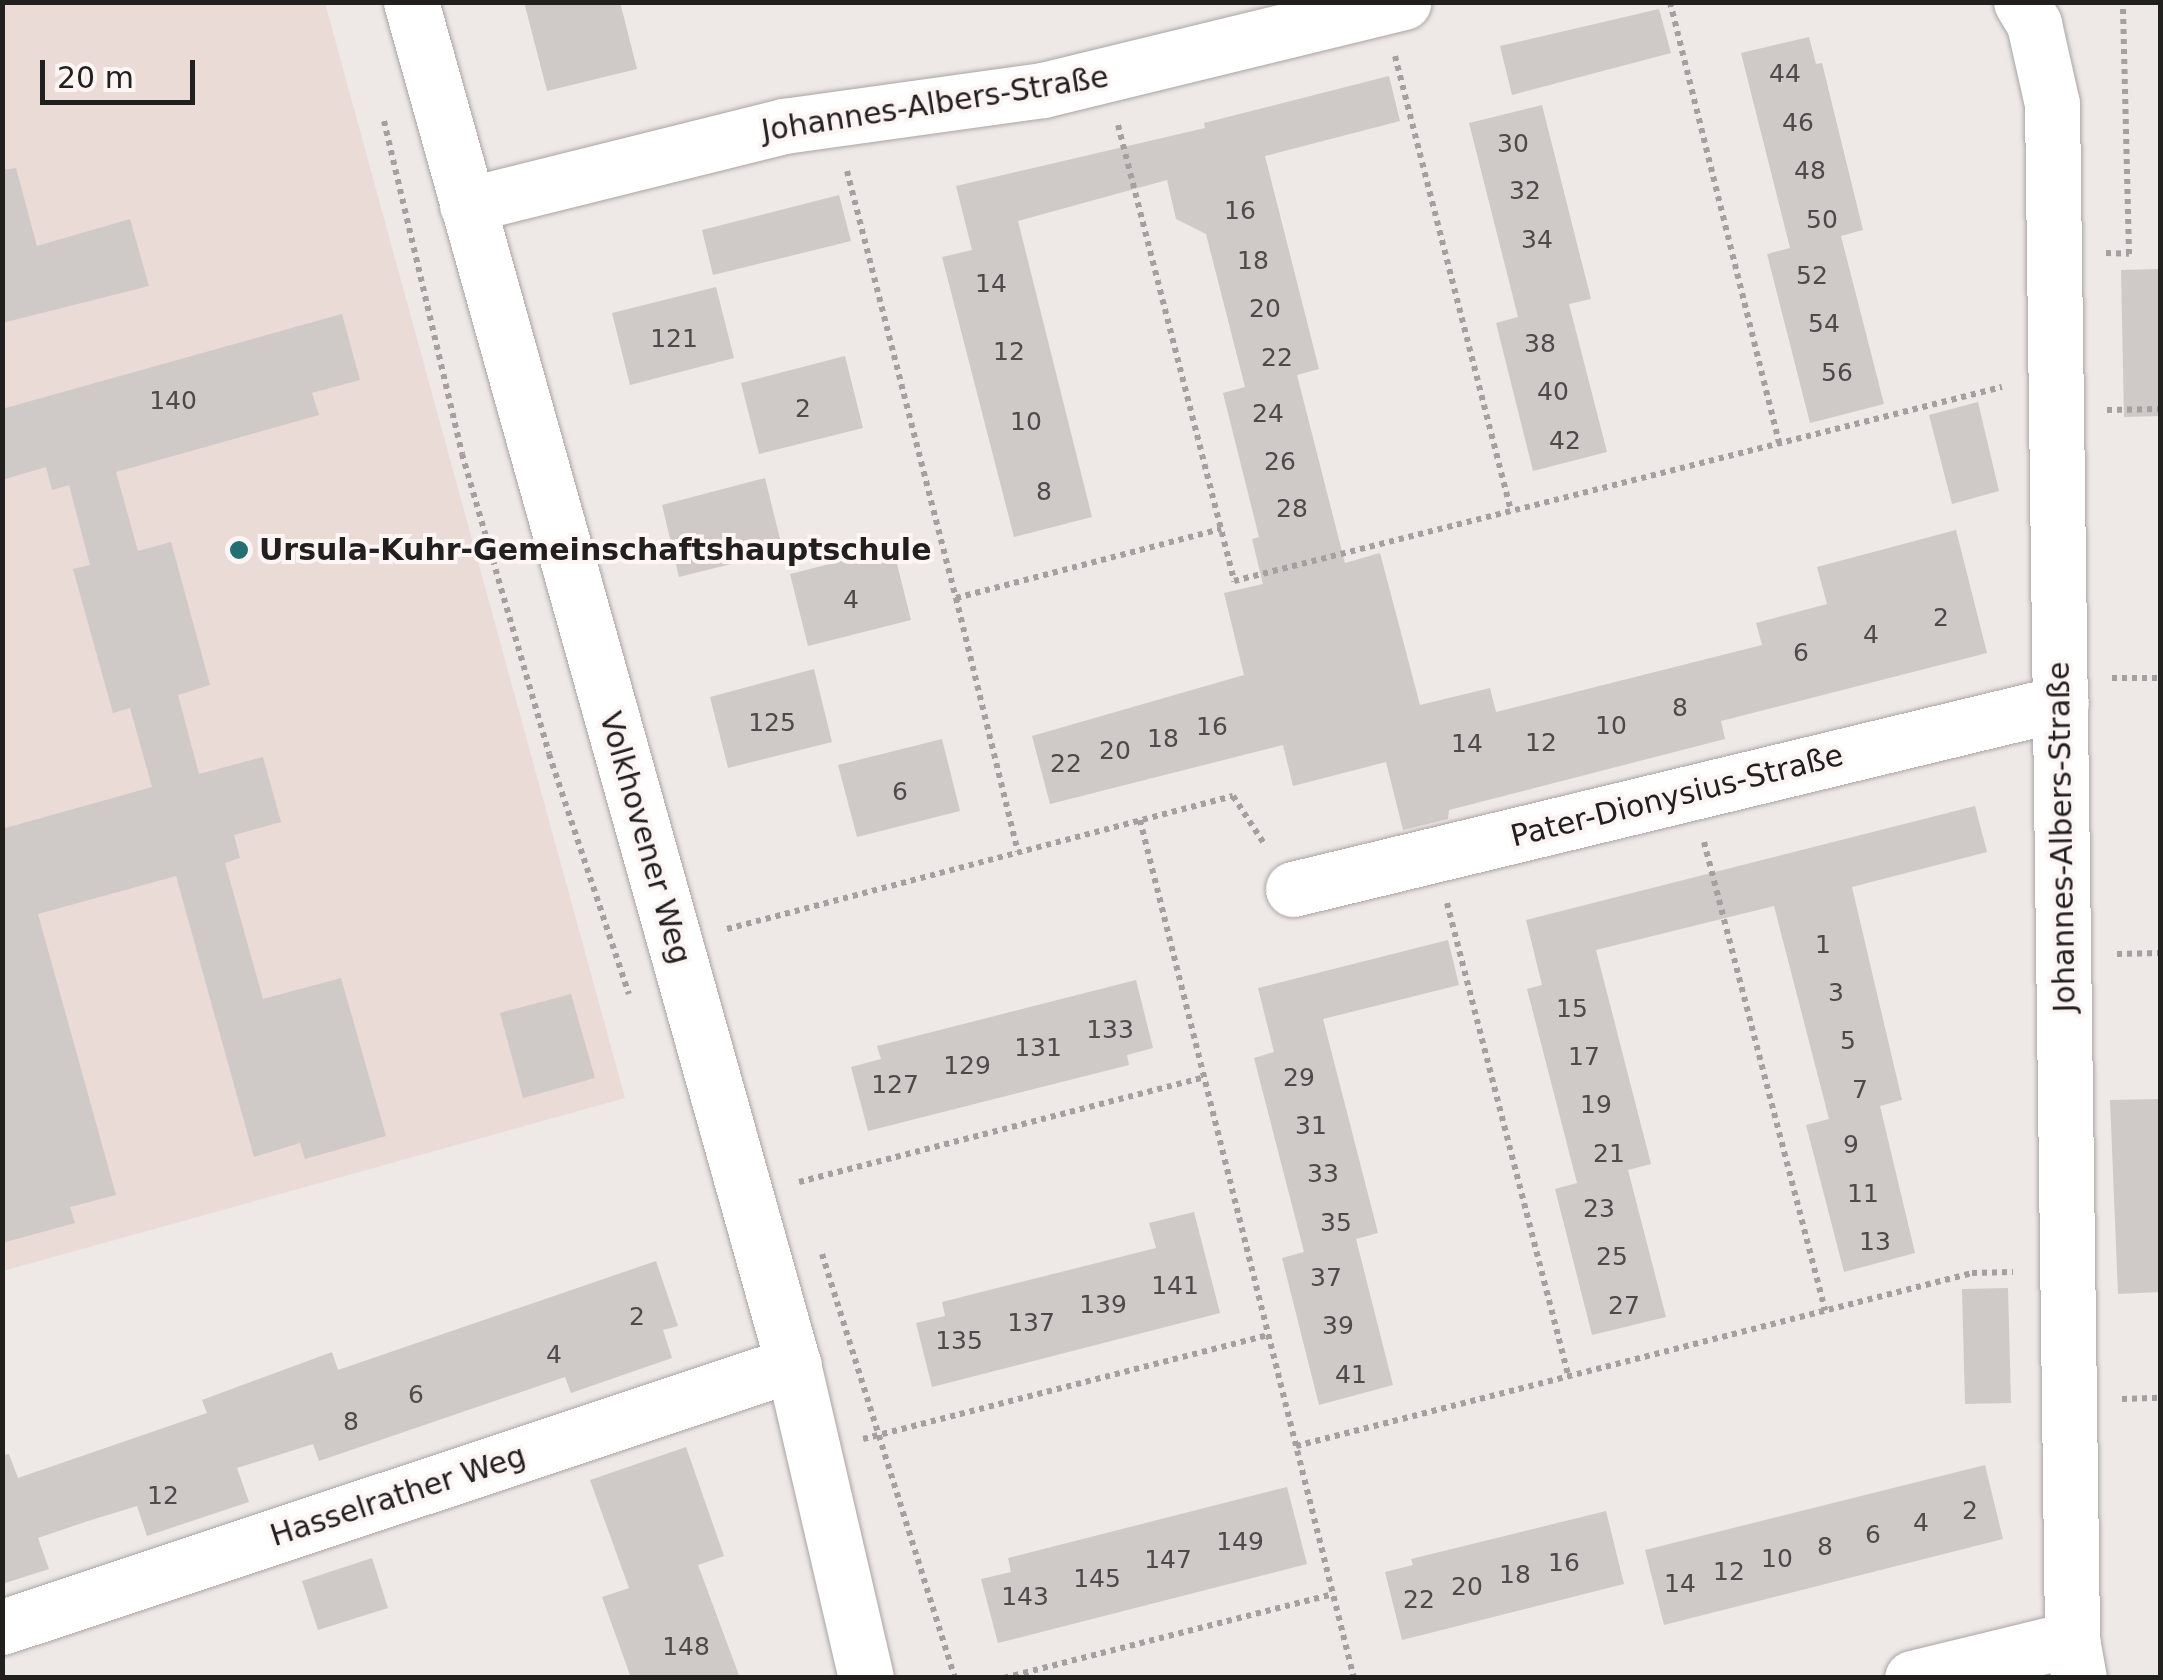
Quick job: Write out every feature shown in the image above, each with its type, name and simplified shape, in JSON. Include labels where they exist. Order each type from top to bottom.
[{"type":"street","name":"Volkhovener Weg","points":[[411,2],[793,1364],[866,1678]]},
{"type":"street","name":"Johannes-Albers-Straße","points":[[2021,2],[2034,24],[2052,104],[2076,1658]]},
{"type":"street","name":"Johannes-Albers-Straße","points":[[467,205],[834,117],[1106,77],[1393,5]]},
{"type":"street","name":"Pater-Dionysius-Straße","points":[[1293,889],[2061,703]]},
{"type":"street","name":"Hasselrather Weg","points":[[2,1628],[793,1364]]},
{"type":"street","points":[[1912,1678],[2076,1658]]},
{"type":"path","points":[[1670,2],[1779,442]]},
{"type":"path","points":[[2055,252],[2129,254],[2123,2]]},
{"type":"path","points":[[1393,5],[1510,510]]},
{"type":"path","points":[[1106,77],[1234,581],[2056,373]]},
{"type":"path","points":[[382,110],[462,454],[549,754],[630,998]]},
{"type":"path","points":[[834,117],[1018,852]]},
{"type":"path","points":[[956,598],[1221,529]]},
{"type":"path","points":[[1691,793],[1825,1311]]},
{"type":"path","points":[[721,931],[1233,796],[1293,889]]},
{"type":"path","points":[[1140,820],[1354,1678]]},
{"type":"path","points":[[1435,855],[1568,1376]]},
{"type":"path","points":[[799,1182],[1204,1078]]},
{"type":"path","points":[[1296,1446],[1972,1274],[2068,1270]]},
{"type":"path","points":[[881,1435],[1269,1336]]},
{"type":"path","points":[[1004,1678],[1334,1594]]},
{"type":"shaded area","name":"Ursula-Kuhr-Gemeinschaftshauptschule","points":[[3,3],[325,3],[625,1098],[3,1271]]},
{"type":"building","points":[[524,2],[620,2],[637,69],[547,91]]},
{"type":"building","points":[[1659,9],[1671,53],[1512,95],[1500,46]]},
{"type":"building","points":[[1809,37],[1816,64],[1822,63],[1863,230],[1841,236],[1884,404],[1810,423],[1767,254],[1790,248],[1741,53]]},
{"type":"building","points":[[1389,76],[1400,121],[1265,156],[1319,369],[1297,375],[1345,563],[1380,553],[1420,705],[1490,688],[1496,712],[1762,645],[1756,623],[1827,604],[1817,567],[1956,530],[1987,653],[1721,721],[1725,739],[1449,810],[1448,819],[1403,830],[1386,762],[1293,786],[1283,745],[1050,804],[1032,736],[1244,675],[1224,593],[1263,584],[1252,539],[1259,537],[1223,393],[1245,387],[1206,234],[1176,219],[1167,180],[1018,221],[1092,517],[1014,537],[942,257],[972,250],[956,186],[1205,128],[1204,123]]},
{"type":"building","points":[[1542,105],[1591,299],[1569,304],[1607,452],[1533,471],[1496,323],[1518,317],[1469,123]]},
{"type":"building","points":[[16,168],[37,246],[130,219],[149,286],[2,323],[2,170]]},
{"type":"building","points":[[839,195],[851,241],[713,275],[702,230]]},
{"type":"building","points":[[2160,269],[2160,416],[2124,417],[2121,270]]},
{"type":"building","points":[[716,287],[734,358],[630,385],[612,313]]},
{"type":"building","points":[[342,314],[360,380],[312,393],[319,415],[116,472],[138,551],[171,542],[210,685],[178,695],[199,774],[263,757],[281,822],[234,835],[240,858],[225,863],[263,999],[341,978],[386,1136],[305,1159],[300,1143],[254,1157],[176,876],[38,914],[116,1195],[70,1207],[75,1223],[2,1243],[2,829],[152,787],[130,708],[113,713],[73,569],[90,565],[69,485],[52,490],[46,467],[2,480],[2,409]]},
{"type":"building","points":[[845,356],[863,428],[759,454],[741,383]]},
{"type":"building","points":[[1978,402],[1999,491],[1952,504],[1929,415]]},
{"type":"building","points":[[765,478],[783,551],[679,577],[662,505]]},
{"type":"building","points":[[893,548],[911,620],[808,646],[790,574]]},
{"type":"building","points":[[814,669],[832,742],[728,768],[710,697]]},
{"type":"building","points":[[942,739],[960,811],[857,837],[838,765]]},
{"type":"building","points":[[1975,806],[1987,852],[1852,887],[1902,1100],[1880,1106],[1915,1253],[1844,1272],[1806,1125],[1829,1119],[1774,906],[1596,950],[1651,1164],[1628,1170],[1666,1317],[1592,1335],[1555,1189],[1577,1183],[1527,989],[1542,985],[1526,920]]},
{"type":"building","points":[[1448,940],[1459,985],[1323,1019],[1378,1233],[1356,1239],[1393,1385],[1319,1405],[1282,1258],[1304,1252],[1254,1058],[1274,1052],[1258,988]]},
{"type":"building","points":[[1136,980],[1153,1048],[1127,1055],[1129,1065],[868,1131],[851,1067],[881,1059],[877,1046]]},
{"type":"building","points":[[571,994],[595,1078],[523,1098],[500,1013]]},
{"type":"building","points":[[2160,1099],[2160,1292],[2118,1294],[2110,1100]]},
{"type":"building","points":[[1194,1212],[1220,1313],[932,1387],[916,1323],[945,1316],[942,1302],[1156,1248],[1149,1223]]},
{"type":"building","points":[[656,1261],[678,1326],[663,1330],[672,1358],[571,1393],[565,1377],[319,1461],[313,1444],[237,1468],[249,1502],[147,1536],[137,1506],[88,1521],[38,1538],[49,1569],[2,1584],[2,1455],[9,1454],[18,1478],[207,1413],[202,1400],[332,1352],[338,1370]]},
{"type":"building","points":[[2008,1288],[2011,1403],[1965,1404],[1962,1289]]},
{"type":"building","points":[[686,1447],[724,1556],[698,1565],[740,1678],[631,1678],[602,1597],[629,1588],[590,1480]]},
{"type":"building","points":[[1985,1465],[2003,1539],[1664,1625],[1645,1550]]},
{"type":"building","points":[[1287,1487],[1307,1564],[998,1643],[981,1579],[1011,1572],[1008,1558]]},
{"type":"building","points":[[1606,1511],[1624,1584],[1402,1640],[1385,1572],[1413,1565],[1411,1559]]},
{"type":"building","points":[[372,1558],[388,1608],[318,1630],[302,1581]]},
{"type":"place","name":"Ursula-Kuhr-Gemeinschaftshauptschule","points":[[239,550]]}]
